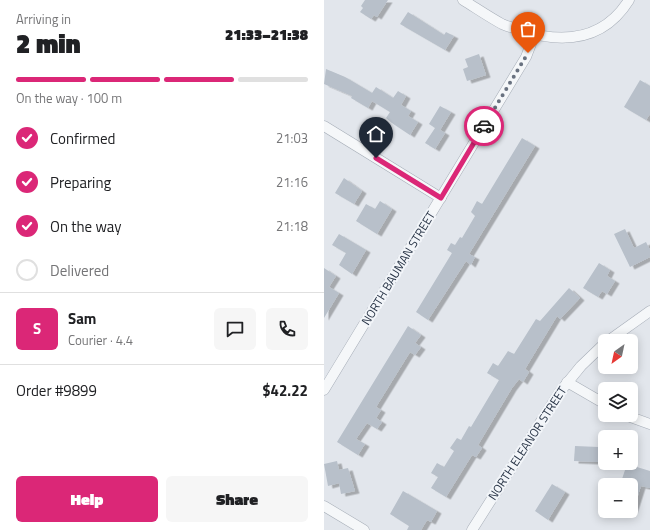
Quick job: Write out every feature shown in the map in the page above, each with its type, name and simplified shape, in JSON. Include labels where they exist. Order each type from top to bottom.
[{"type":"street","points":[[463,0],[503,24],[532,34],[558,37],[590,34],[604,28],[616,18],[629,0]]},
{"type":"street","name":"NORTH BAUMAN STREET","points":[[324,390],[528,53],[532,40],[532,34]]},
{"type":"street","points":[[324,126],[441,198]]},
{"type":"street","points":[[618,334],[650,311]]},
{"type":"street","name":"NORTH ELEANOR STREET","points":[[472,530],[550,405],[568,382],[598,350]]},
{"type":"street","points":[[568,382],[598,400]]},
{"type":"street","points":[[638,420],[650,424]]},
{"type":"street","points":[[324,506],[364,530]]},
{"type":"building","points":[[365,0],[388,0],[377,17],[374,15],[371,19],[360,12],[363,8],[361,6]]},
{"type":"building","points":[[408,12],[444,35],[446,32],[454,36],[445,50],[400,24]]},
{"type":"building","points":[[479,54],[486,75],[467,81],[463,69],[468,67],[465,59]]},
{"type":"building","points":[[326,69],[345,77],[372,93],[376,87],[393,98],[398,91],[406,96],[401,105],[411,111],[408,116],[418,122],[410,135],[386,118],[390,112],[372,101],[368,108],[351,98],[352,96],[324,84]]},
{"type":"building","points":[[640,80],[650,86],[650,114],[646,120],[624,107]]},
{"type":"building","points":[[440,106],[451,112],[440,130],[445,133],[435,149],[425,143],[435,128],[429,124]]},
{"type":"building","points":[[522,138],[535,146],[469,254],[475,257],[471,265],[466,261],[428,320],[416,312],[452,253],[447,250],[451,243],[455,245],[460,237],[462,238],[475,216],[471,212],[477,201],[482,204]]},
{"type":"building","points":[[344,178],[362,191],[354,204],[335,193]]},
{"type":"building","points":[[380,201],[392,209],[377,234],[356,221],[366,204],[375,209]]},
{"type":"building","points":[[625,229],[634,248],[646,242],[650,250],[650,257],[630,267],[614,234]]},
{"type":"building","points":[[339,234],[366,250],[352,274],[339,265],[346,253],[332,245]]},
{"type":"building","points":[[599,263],[610,270],[607,276],[615,281],[607,294],[602,291],[598,297],[583,288]]},
{"type":"building","points":[[324,268],[336,276],[329,287],[339,293],[324,318]]},
{"type":"building","points":[[569,288],[580,298],[560,319],[557,316],[525,369],[529,372],[523,382],[519,379],[512,388],[478,445],[482,448],[476,457],[472,455],[446,497],[431,488],[438,477],[431,473],[437,463],[444,467],[454,451],[450,448],[457,438],[461,440],[469,426],[471,427],[499,380],[487,373],[493,363],[498,366],[508,351],[514,354],[536,319],[540,321]]},
{"type":"building","points":[[408,326],[421,335],[415,343],[421,347],[415,355],[410,352],[376,407],[381,410],[376,418],[382,422],[377,429],[367,423],[356,439],[365,444],[358,455],[337,442]]},
{"type":"building","points":[[575,446],[598,447],[598,462],[574,461]]},
{"type":"building","points":[[337,461],[339,470],[348,468],[355,491],[341,494],[339,483],[328,486],[324,464]]},
{"type":"building","points":[[638,467],[650,471],[650,488],[641,486],[638,495],[638,478],[622,478],[625,470],[638,470]]},
{"type":"building","points":[[552,484],[565,492],[548,520],[535,511]]},
{"type":"building","points":[[403,491],[437,511],[431,522],[427,520],[421,530],[407,530],[409,526],[390,514]]},
{"type":"way so far","points":[[484,126],[528,53]]},
{"type":"route","points":[[376,158],[441,198],[484,126]]}]
